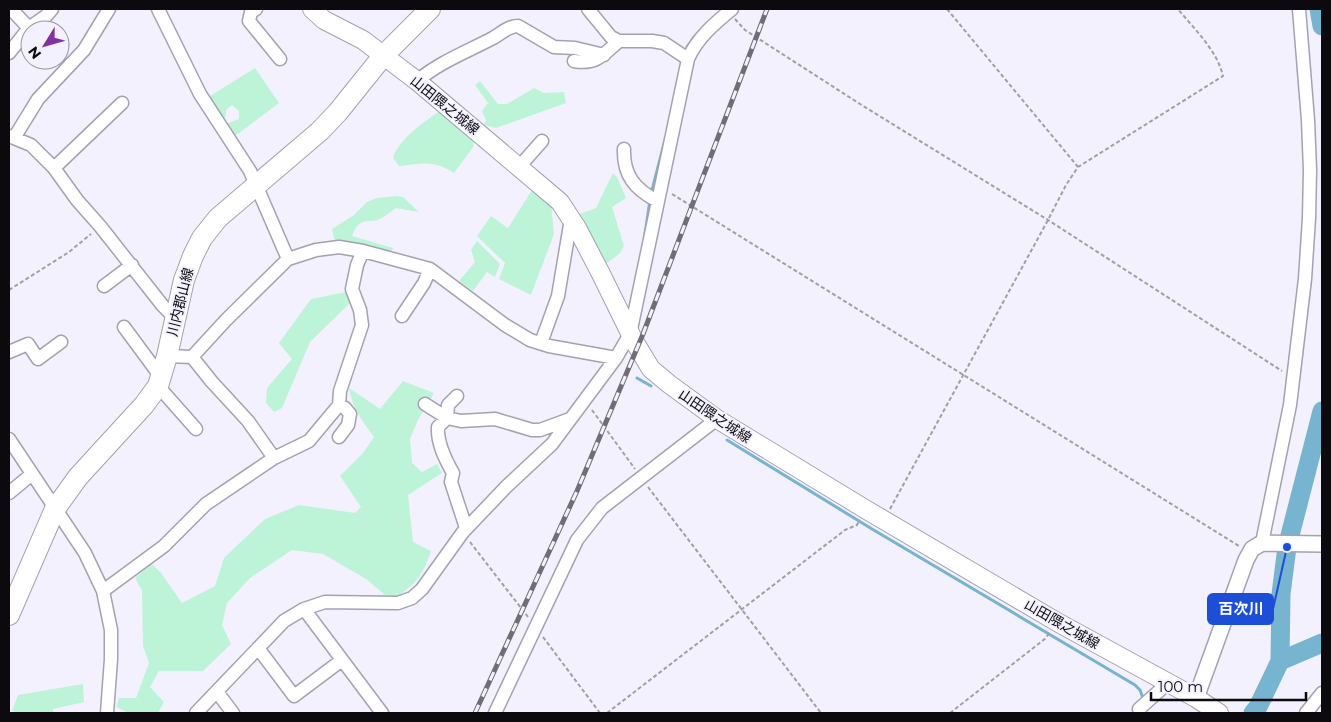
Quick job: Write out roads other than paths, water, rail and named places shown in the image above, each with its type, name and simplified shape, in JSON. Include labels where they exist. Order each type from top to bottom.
[{"type":"main road","name":"川内郡山線","points":[[9,615],[55,509],[78,476],[144,406],[159,382],[168,356],[184,280],[202,238],[218,218],[320,131],[338,112],[383,56],[430,9]]},
{"type":"main road","name":"山田隈之城線","points":[[319,11],[324,20],[363,40],[417,81],[560,202],[600,272],[630,334],[651,369],[668,384],[717,419],[884,520],[1057,622],[1207,706]]},
{"type":"street","points":[[11,9],[21,20]]},
{"type":"street","points":[[40,20],[52,9]]},
{"type":"street","points":[[109,9],[84,50],[38,99],[11,137],[31,145],[54,168],[77,200],[132,264],[163,306],[175,318]]},
{"type":"street","points":[[158,9],[200,94],[250,171],[288,259]]},
{"type":"street","points":[[256,9],[251,12],[249,21],[280,59]]},
{"type":"street","points":[[1264,543],[1290,405],[1304,279],[1310,170],[1299,9]]},
{"type":"street","points":[[590,10],[611,37],[619,41],[664,43],[688,59]]},
{"type":"street","points":[[196,713],[284,621],[304,609],[325,602],[398,602],[412,598],[422,589],[466,528],[506,486],[552,444],[616,358],[630,334],[653,198],[661,187],[688,59],[693,48],[728,10]]},
{"type":"street","points":[[417,81],[452,57],[512,26],[518,26],[554,47],[575,48],[604,55]]},
{"type":"street","points":[[9,53],[20,39]]},
{"type":"street","points":[[574,61],[594,61],[604,55],[619,41]]},
{"type":"street","points":[[54,168],[122,103]]},
{"type":"street","points":[[519,167],[542,141]]},
{"type":"street","points":[[624,149],[624,162],[627,173],[643,193],[653,198]]},
{"type":"street","points":[[541,344],[558,296],[571,219]]},
{"type":"street","points":[[192,357],[226,320],[288,259],[316,250],[339,247],[363,251],[430,269],[505,325],[530,340],[541,344],[616,358]]},
{"type":"street","points":[[103,591],[164,546],[206,504],[274,458],[309,441],[339,405],[340,391],[362,325],[360,310],[352,289],[357,265],[363,251]]},
{"type":"street","points":[[104,286],[132,264]]},
{"type":"street","points":[[402,316],[424,283],[430,269]]},
{"type":"street","points":[[124,327],[159,382],[196,429]]},
{"type":"street","points":[[9,352],[28,344],[38,359],[61,342]]},
{"type":"street","points":[[168,356],[192,357],[248,421],[274,458]]},
{"type":"street","points":[[457,396],[448,405],[447,418],[438,427],[438,432],[444,458],[453,473],[451,482],[466,528]]},
{"type":"street","points":[[425,404],[447,418],[461,421],[495,419],[532,430],[540,430],[570,419]]},
{"type":"street","points":[[339,405],[350,414],[348,425],[339,437]]},
{"type":"street","points":[[495,713],[578,540],[602,508],[717,419]]},
{"type":"street","points":[[9,439],[85,553],[103,591],[111,630],[107,713]]},
{"type":"street","points":[[9,493],[32,474]]},
{"type":"street","points":[[1207,706],[1249,552],[1256,545],[1264,543],[1322,544]]},
{"type":"street","points":[[304,609],[342,660],[376,711]]},
{"type":"street","points":[[258,648],[294,696],[342,660]]},
{"type":"street","points":[[1144,707],[1168,683]]},
{"type":"street","points":[[217,692],[232,713]]},
{"type":"street","points":[[1306,713],[1322,693]]},
{"type":"waterway","points":[[1319,9],[1322,26]]},
{"type":"waterway","points":[[687,47],[694,37]]},
{"type":"waterway","points":[[651,194],[665,140]]},
{"type":"waterway","points":[[645,234],[650,200]]},
{"type":"waterway","points":[[637,378],[651,386]]},
{"type":"waterway","points":[[1280,661],[1281,594],[1287,547],[1322,411]]},
{"type":"waterway","points":[[727,440],[872,529],[1135,685],[1140,690],[1144,701]]},
{"type":"waterway","points":[[1253,713],[1258,707],[1280,661],[1322,643]]},
{"type":"railway","points":[[475,713],[577,491],[643,334],[767,9]]},
{"type":"place","name":"百次川","points":[[1287,547]]}]
